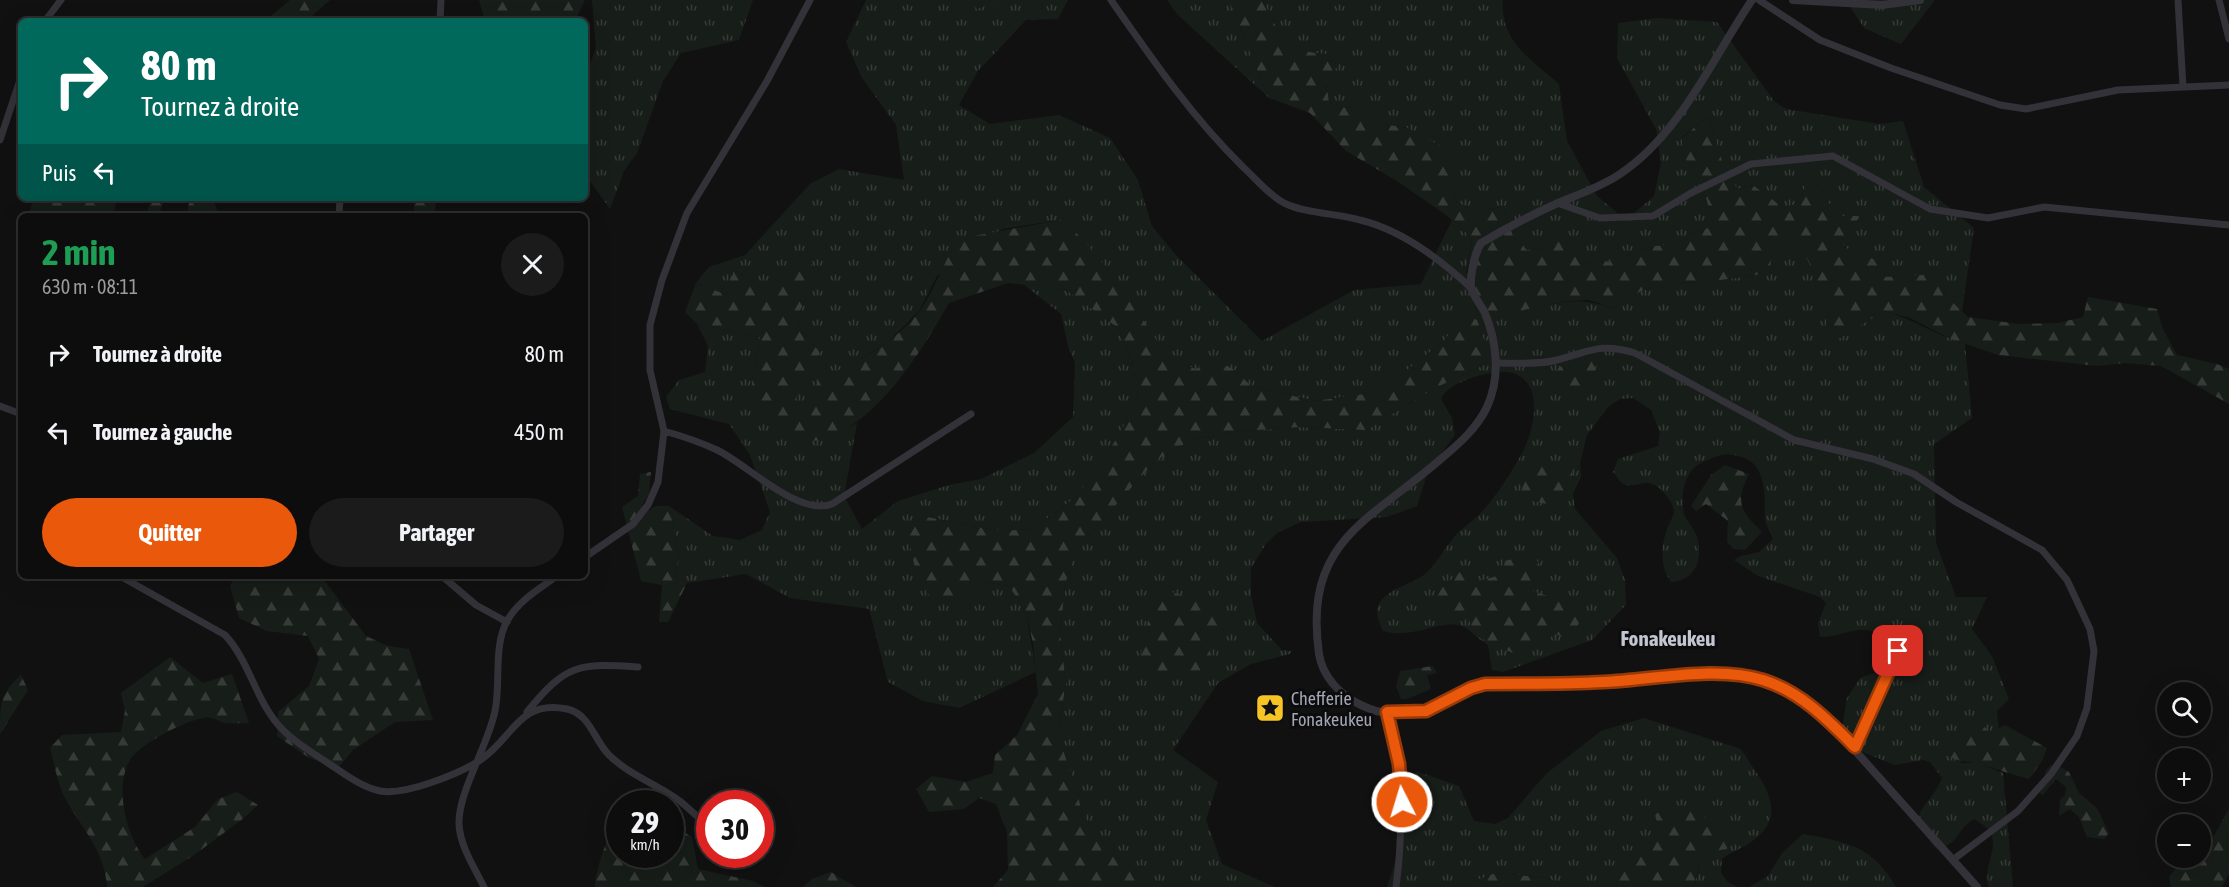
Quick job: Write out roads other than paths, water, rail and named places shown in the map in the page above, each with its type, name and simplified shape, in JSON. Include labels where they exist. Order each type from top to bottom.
[{"type":"street","points":[[47,18],[61,0]]},
{"type":"street","points":[[440,18],[441,0]]},
{"type":"street","points":[[588,555],[633,524],[648,505],[658,482],[664,431],[652,383],[650,332],[662,280],[687,213],[767,81],[810,0]]},
{"type":"street","points":[[1110,0],[1168,82],[1219,144],[1273,195],[1295,207],[1360,220],[1395,233],[1413,243],[1471,288],[1489,323],[1495,346],[1496,363],[1491,396],[1478,422],[1455,447],[1415,481],[1357,524],[1343,538],[1322,581],[1317,616],[1322,667],[1332,683],[1351,700],[1387,712],[1426,711],[1471,688],[1485,684],[1605,682],[1686,676],[1739,677],[1764,681],[1801,699],[1825,717],[1855,747],[1872,772],[1954,859],[1977,887]]},
{"type":"street","points":[[1471,288],[1481,243],[1557,203],[1618,176],[1633,165],[1660,137],[1696,91],[1752,0]]},
{"type":"street","points":[[1759,0],[1821,40],[1891,68],[2000,105],[2026,109],[2118,90],[2229,85]]},
{"type":"street","points":[[1792,0],[1882,4],[1920,0]]},
{"type":"street","points":[[2178,0],[2183,87]]},
{"type":"street","points":[[2219,0],[2229,39]]},
{"type":"street","points":[[0,140],[18,86]]},
{"type":"street","points":[[1557,203],[1600,218],[1653,216],[1691,193],[1750,164],[1833,156],[1930,209],[1988,218],[2044,207],[2229,225]]},
{"type":"street","points":[[1496,363],[1557,361],[1594,348],[1608,346],[1635,353],[1794,440],[1873,459],[1914,474],[2049,557],[2067,580],[2090,629],[2093,669],[2087,708],[2077,736],[2051,774],[2018,811],[1954,859]]},
{"type":"street","points":[[0,406],[18,413]]},
{"type":"street","points":[[664,431],[716,450],[774,488],[821,507],[832,504],[971,414]]},
{"type":"street","points":[[125,579],[225,635],[237,650],[257,694],[273,720],[298,744],[362,785],[380,791],[402,790],[479,760],[525,714],[545,690],[561,675],[573,669],[603,665],[638,667]]},
{"type":"street","points":[[446,579],[476,605],[507,622]]},
{"type":"street","points":[[484,887],[464,845],[459,822],[462,802],[496,709],[500,647],[507,622],[527,598],[553,579]]},
{"type":"street","points":[[1855,747],[1906,631]]},
{"type":"street","points":[[525,714],[536,710],[562,708],[577,712],[610,756],[696,814]]},
{"type":"street","points":[[1387,712],[1399,764],[1402,802],[1396,887]]},
{"type":"place","name":"Chefferie Fonakeukeu","points":[[1270,708]]},
{"type":"district","name":"Fonakeukeu","points":[[1668,638]]}]
